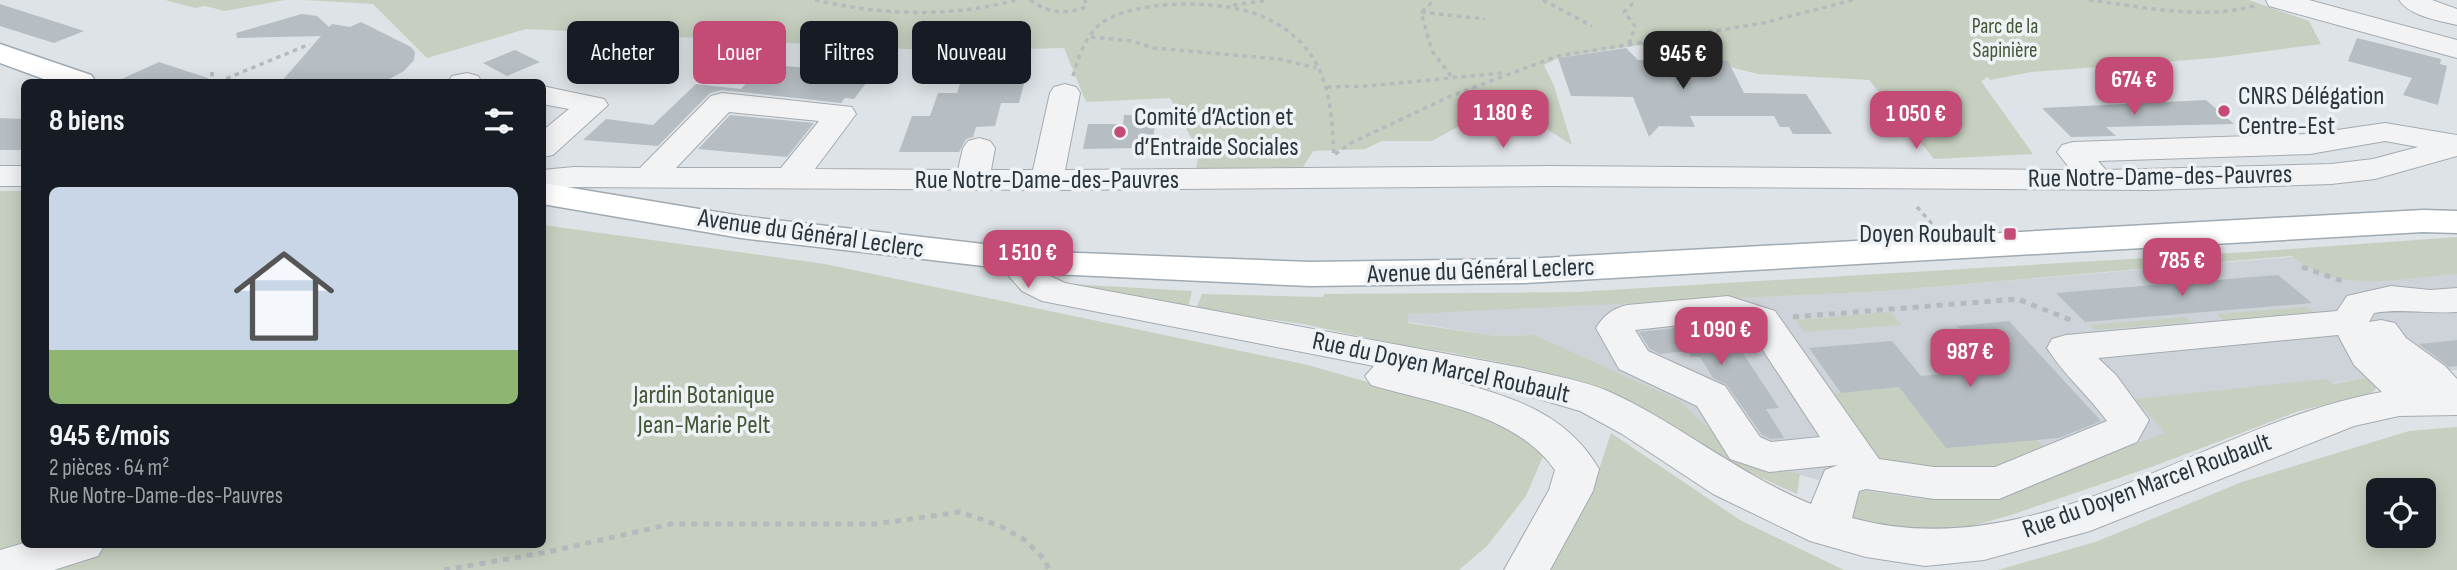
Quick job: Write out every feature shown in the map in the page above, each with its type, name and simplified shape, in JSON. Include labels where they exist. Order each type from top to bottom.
[{"type":"main road","points":[[0,53],[72,79]]},
{"type":"main road","name":"Avenue du Général Leclerc","points":[[546,182],[741,227],[1108,267],[1297,274],[1524,271],[2446,219]]},
{"type":"street","points":[[2412,0],[2430,10],[2457,17]]},
{"type":"street","points":[[2272,1],[2457,49]]},
{"type":"street","points":[[1047,180],[1065,93]]},
{"type":"street","points":[[546,96],[591,103],[593,107],[546,145]]},
{"type":"street","points":[[621,179],[722,102],[841,114],[789,180]]},
{"type":"street","name":"Rue Notre-Dame-des-Pauvres","points":[[546,182],[621,179],[1047,180],[1549,176],[2096,179],[2331,174],[2375,169],[2457,146]]},
{"type":"street","points":[[972,180],[979,148]]},
{"type":"street","points":[[0,176],[21,176]]},
{"type":"street","name":"Rue du Doyen Marcel Roubault","points":[[1011,258],[1035,283],[1055,293],[1523,381],[1592,400],[1645,428],[1703,467],[1779,509],[1826,528],[1879,543],[1926,548],[1965,547],[2055,526],[2312,425],[2367,407],[2442,401]]},
{"type":"street","points":[[2350,322],[2360,304],[2390,298],[2443,301]]},
{"type":"street","points":[[2442,401],[2431,375],[2392,347],[2380,330],[2393,313],[2443,301]]},
{"type":"street","points":[[1858,461],[1762,320],[1728,308],[1628,317],[1615,328],[1633,360],[1711,396],[1745,448],[1769,457],[1858,461],[1934,483],[1999,483],[2122,432],[2128,421],[2102,385],[2066,348],[2350,322]]},
{"type":"street","points":[[2350,322],[2368,356],[2442,401]]},
{"type":"street","points":[[1284,335],[1329,359],[1516,415],[1560,444],[1577,469],[1571,492],[1527,570]]},
{"type":"street","points":[[1826,528],[1840,481],[1858,461]]},
{"type":"street","points":[[0,568],[68,548]]},
{"type":"path","points":[[815,0],[868,10],[946,11],[986,8],[1016,0]]},
{"type":"path","points":[[1030,0],[1039,7],[1065,13],[1073,13],[1086,7],[1085,0]]},
{"type":"path","points":[[1065,93],[1082,50],[1103,21],[1137,9],[1185,0],[1233,6],[1277,23],[1305,47],[1327,87],[1334,155],[1351,143],[1507,72],[1558,56],[1763,23],[1853,0]]},
{"type":"path","points":[[1233,6],[1239,2],[1269,0]]},
{"type":"path","points":[[1421,12],[1434,0]]},
{"type":"path","points":[[1544,0],[1592,26]]},
{"type":"path","points":[[1629,44],[1635,26],[1624,12],[1636,0]]},
{"type":"path","points":[[2088,0],[2183,11],[2222,12],[2250,9],[2272,1]]},
{"type":"path","points":[[1421,12],[1485,19]]},
{"type":"path","points":[[1421,12],[1432,51],[1451,77]]},
{"type":"path","points":[[1091,37],[1131,41],[1154,48],[1279,59],[1317,68]]},
{"type":"path","points":[[225,79],[310,44]]},
{"type":"path","points":[[212,72],[212,79]]},
{"type":"path","points":[[1327,87],[1368,86],[1507,72]]},
{"type":"path","points":[[1927,207],[1917,208],[1935,228]]},
{"type":"path","points":[[1792,317],[2018,299],[2082,324]]},
{"type":"path","points":[[444,570],[548,552],[671,524],[875,524],[960,512],[971,513],[1027,541],[1041,552],[1049,570]]},
{"type":"shaded area","points":[[2457,243],[2457,370],[2374,376],[2284,393],[2111,453],[1949,498],[1921,499],[1840,486],[1760,464],[1534,335],[1497,336],[1408,322],[1408,313],[1885,291]]},
{"type":"green space","points":[[165,0],[285,0],[225,11],[205,6],[195,8]]},
{"type":"green space","name":"Parc de la Sapinière","points":[[303,0],[2249,0],[2309,21],[2321,44],[2214,58],[2031,72],[1990,80],[1988,77],[1981,81],[2033,154],[1934,159],[1869,80],[1758,74],[1640,45],[1558,58],[1544,65],[1554,86],[1572,145],[1526,116],[1470,120],[1432,141],[1382,141],[1365,149],[1313,151],[1303,167],[1196,169],[1199,153],[1170,98],[1086,102],[1064,48],[1031,49],[1031,21],[912,21],[912,49],[898,49],[898,21],[800,21],[800,43],[786,43],[786,21],[693,21],[693,38],[679,37],[679,21],[567,21],[567,31],[526,29],[427,58],[373,4]]},
{"type":"green space","name":"Jardin Botanique Jean-Marie Pelt","points":[[0,191],[21,191],[21,548],[546,548],[546,225],[825,264],[1308,365],[1486,416],[1521,434],[1544,454],[1526,496],[1487,546],[1459,570],[0,570]]},
{"type":"green space","points":[[2457,237],[2457,274],[2392,280],[2351,280],[2331,276],[2292,256],[1885,291],[1408,314],[1408,323],[1497,336],[1534,335],[1678,400],[1738,455],[1760,464],[1800,474],[1797,494],[1724,461],[1594,387],[1523,367],[1453,353],[1303,324],[1196,309],[1202,294],[1323,297],[1324,294],[1576,292]]},
{"type":"green space","points":[[1069,284],[1192,291],[1188,307]]},
{"type":"green space","points":[[2307,307],[2313,312],[2223,320],[2217,314]]},
{"type":"green space","points":[[1891,312],[1902,325],[1804,332],[1796,320]]},
{"type":"green space","points":[[2186,317],[2192,322],[2095,330],[2090,325]]},
{"type":"green space","points":[[2374,376],[2377,387],[2371,394],[2299,411],[2154,466],[1972,526],[1913,530],[1854,522],[1849,488],[1921,499],[1949,498],[2111,453],[2165,433],[2135,399],[2326,379],[2334,384]]},
{"type":"green space","points":[[1899,387],[2037,440],[2045,450],[1993,469],[1932,470],[1879,464],[1829,394]]},
{"type":"green space","points":[[2457,427],[2457,570],[1998,570],[2098,541],[2242,482],[2409,431]]},
{"type":"green space","points":[[1611,433],[1740,520],[1844,570],[1550,570],[1595,482]]},
{"type":"building","points":[[0,4],[84,31],[54,43],[0,26]]},
{"type":"building","points":[[302,14],[317,16],[329,27],[332,24],[350,27],[361,22],[411,47],[415,52],[414,60],[404,71],[389,79],[284,79],[321,36],[237,38],[236,33]]},
{"type":"building","points":[[2357,38],[2441,59],[2440,64],[2447,66],[2438,105],[2403,95],[2412,78],[2348,61]]},
{"type":"building","points":[[1626,48],[1638,60],[1728,61],[1744,93],[1806,94],[1832,134],[1793,134],[1789,127],[1780,127],[1774,116],[1690,116],[1695,127],[1659,126],[1649,137],[1633,97],[1571,96],[1558,58]]},
{"type":"building","points":[[515,50],[540,62],[507,76],[483,63]]},
{"type":"building","points":[[159,62],[208,78],[208,79],[122,79]]},
{"type":"building","points":[[786,66],[800,67],[800,84],[865,84],[854,99],[845,98],[841,103],[722,90],[710,93],[658,146],[583,140],[606,119],[653,125],[696,84],[741,89],[746,84],[786,84]]},
{"type":"building","points":[[960,84],[1024,84],[1019,103],[1001,103],[995,126],[976,127],[973,137],[966,139],[959,152],[899,152],[912,116],[930,116],[938,93],[957,93]]},
{"type":"building","points":[[2206,100],[2234,124],[2106,127],[2116,136],[2071,137],[2042,108]]},
{"type":"building","points":[[730,115],[814,123],[787,157],[698,149]]},
{"type":"building","name":"Comité d’Action et d’Entraide Sociales","points":[[1124,115],[1156,115],[1153,140],[1137,140],[1136,148],[1083,149],[1088,124],[1123,124]]},
{"type":"building","points":[[0,118],[21,119],[21,150],[0,150]]},
{"type":"building","points":[[2278,275],[2312,303],[2085,322],[2056,293]]},
{"type":"building","points":[[2009,321],[2101,421],[2059,438],[1946,448],[1899,387],[1841,393],[1809,348],[1892,341],[1921,376],[1994,369],[1957,326]]},
{"type":"building","points":[[1723,323],[1779,408],[1766,409],[1784,438],[1771,439],[1762,435],[1727,385],[1713,378],[1700,357],[1691,357],[1688,351],[1660,354],[1650,349],[1639,332]]},
{"type":"building","points":[[2457,340],[2457,366],[2449,367],[2419,344]]},
{"type":"place","name":"CNRS Délégation Centre-Est","points":[[2224,111]]},
{"type":"place","name":"Comité d’Action et d’Entraide Sociales","points":[[1120,132]]},
{"type":"place","name":"Doyen Roubault","points":[[2010,234]]}]
